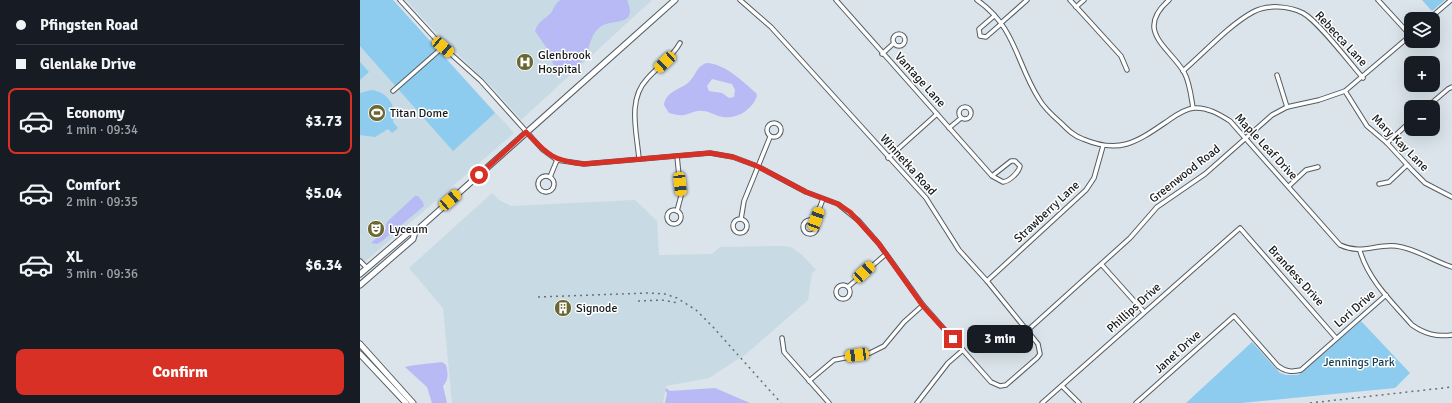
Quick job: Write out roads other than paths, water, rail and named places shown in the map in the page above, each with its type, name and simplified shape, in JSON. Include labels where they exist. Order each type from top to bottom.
[{"type":"main road","points":[[360,285],[413,239],[415,232],[675,0]]},
{"type":"main road","points":[[360,274],[408,233],[415,232]]},
{"type":"main road","points":[[360,344],[413,403]]},
{"type":"main road","points":[[360,354],[406,403]]},
{"type":"street","points":[[400,0],[443,47],[481,81],[542,149],[557,160],[584,164],[710,153],[733,157],[757,166],[823,199],[838,204],[850,212],[886,254],[923,306],[963,350],[948,363],[917,403]]},
{"type":"street","name":"Winnetka Road","points":[[740,0],[771,27],[888,158],[926,198],[959,250],[1028,330],[1040,349],[1037,358],[1006,385],[1000,386],[991,382],[963,350]]},
{"type":"street","points":[[976,0],[1001,23],[1015,45],[1039,100],[1072,134],[1103,146],[1135,142],[1147,136],[1180,113],[1193,108],[1189,82],[1183,71],[1159,43],[1154,27],[1156,18],[1161,8],[1169,0]]},
{"type":"street","points":[[994,16],[979,29],[980,36],[986,37],[1027,0]]},
{"type":"street","points":[[1070,0],[1121,56],[1127,70]]},
{"type":"street","points":[[1076,7],[1084,0]]},
{"type":"street","points":[[1378,0],[1404,28]]},
{"type":"street","points":[[1437,12],[1451,0]]},
{"type":"street","name":"Vantage Lane","points":[[839,1],[882,54],[991,174]]},
{"type":"street","name":"Rebecca Lane","points":[[1183,71],[1253,11],[1275,7],[1290,8],[1304,13],[1314,22],[1363,78]]},
{"type":"street","name":"Greenwood Road","points":[[1028,330],[1130,238],[1157,207],[1205,174],[1272,115],[1287,107],[1319,100],[1345,91],[1363,78],[1404,41]]},
{"type":"street","points":[[639,159],[635,110],[636,98],[646,79],[674,53],[680,43]]},
{"type":"street","points":[[882,54],[894,43]]},
{"type":"street","points":[[393,91],[443,47]]},
{"type":"street","points":[[1276,75],[1287,107]]},
{"type":"street","points":[[1435,100],[1452,87]]},
{"type":"street","name":"Mary Kay Lane","points":[[1345,91],[1368,126],[1387,143],[1407,165],[1426,183],[1452,197]]},
{"type":"street","name":"Maple Leaf Drive","points":[[1193,108],[1208,109],[1220,114],[1230,121],[1340,245],[1360,251],[1396,246],[1412,250],[1452,267]]},
{"type":"street","points":[[888,158],[936,114]]},
{"type":"street","points":[[949,128],[960,118]]},
{"type":"street","points":[[773,123],[777,124],[781,128],[780,133],[775,138],[770,137],[766,131],[767,127],[773,123]]},
{"type":"street","points":[[1387,143],[1404,127]]},
{"type":"street","points":[[741,219],[744,201],[770,137]]},
{"type":"street","name":"Strawberry Lane","points":[[987,281],[1086,190],[1094,178],[1103,146]]},
{"type":"street","points":[[677,156],[681,196],[677,211]]},
{"type":"street","points":[[550,177],[557,160]]},
{"type":"street","points":[[1011,160],[1020,166],[1019,170],[1007,181],[1003,182],[991,174],[1011,160]]},
{"type":"street","points":[[1379,184],[1389,182],[1407,165]]},
{"type":"street","points":[[1288,186],[1306,170],[1318,167]]},
{"type":"street","points":[[545,176],[550,177],[554,181],[554,187],[550,191],[542,191],[539,187],[539,180],[545,176]]},
{"type":"street","points":[[814,222],[823,199]]},
{"type":"street","points":[[741,219],[745,221],[747,228],[744,232],[740,233],[735,231],[733,225],[736,220],[741,219]]},
{"type":"street","name":"Phillips Drive","points":[[1042,403],[1240,228]]},
{"type":"street","name":"Brandess Drive","points":[[1240,228],[1336,338]]},
{"type":"street","points":[[1360,251],[1364,267],[1373,281],[1412,325],[1420,331],[1435,336],[1452,335]]},
{"type":"street","points":[[848,287],[886,254]]},
{"type":"street","points":[[360,261],[367,268]]},
{"type":"street","points":[[1102,264],[1144,312]]},
{"type":"street","name":"Lori Drive","points":[[1234,316],[1278,366],[1285,371],[1293,372],[1301,370],[1386,295]]},
{"type":"street","points":[[809,381],[834,360],[870,353],[884,346],[904,322],[923,306]]},
{"type":"street","name":"Janet Drive","points":[[1136,403],[1234,316]]},
{"type":"street","points":[[782,338],[784,352],[829,403]]},
{"type":"street","points":[[1062,386],[1079,403]]},
{"type":"railway","points":[[538,297],[648,293],[665,294],[677,298],[696,310],[713,327],[781,403]]},
{"type":"railway","points":[[638,301],[662,300],[678,303]]},
{"type":"railway","points":[[1310,403],[1452,387]]},
{"type":"place","name":"Glenbrook Hospital","points":[[525,62]]},
{"type":"place","name":"Titan Dome","points":[[377,113]]},
{"type":"place","name":"Lyceum","points":[[376,229]]},
{"type":"place","name":"Signode","points":[[563,308]]},
{"type":"park label","name":"Jennings Park","points":[[1359,362]]}]
